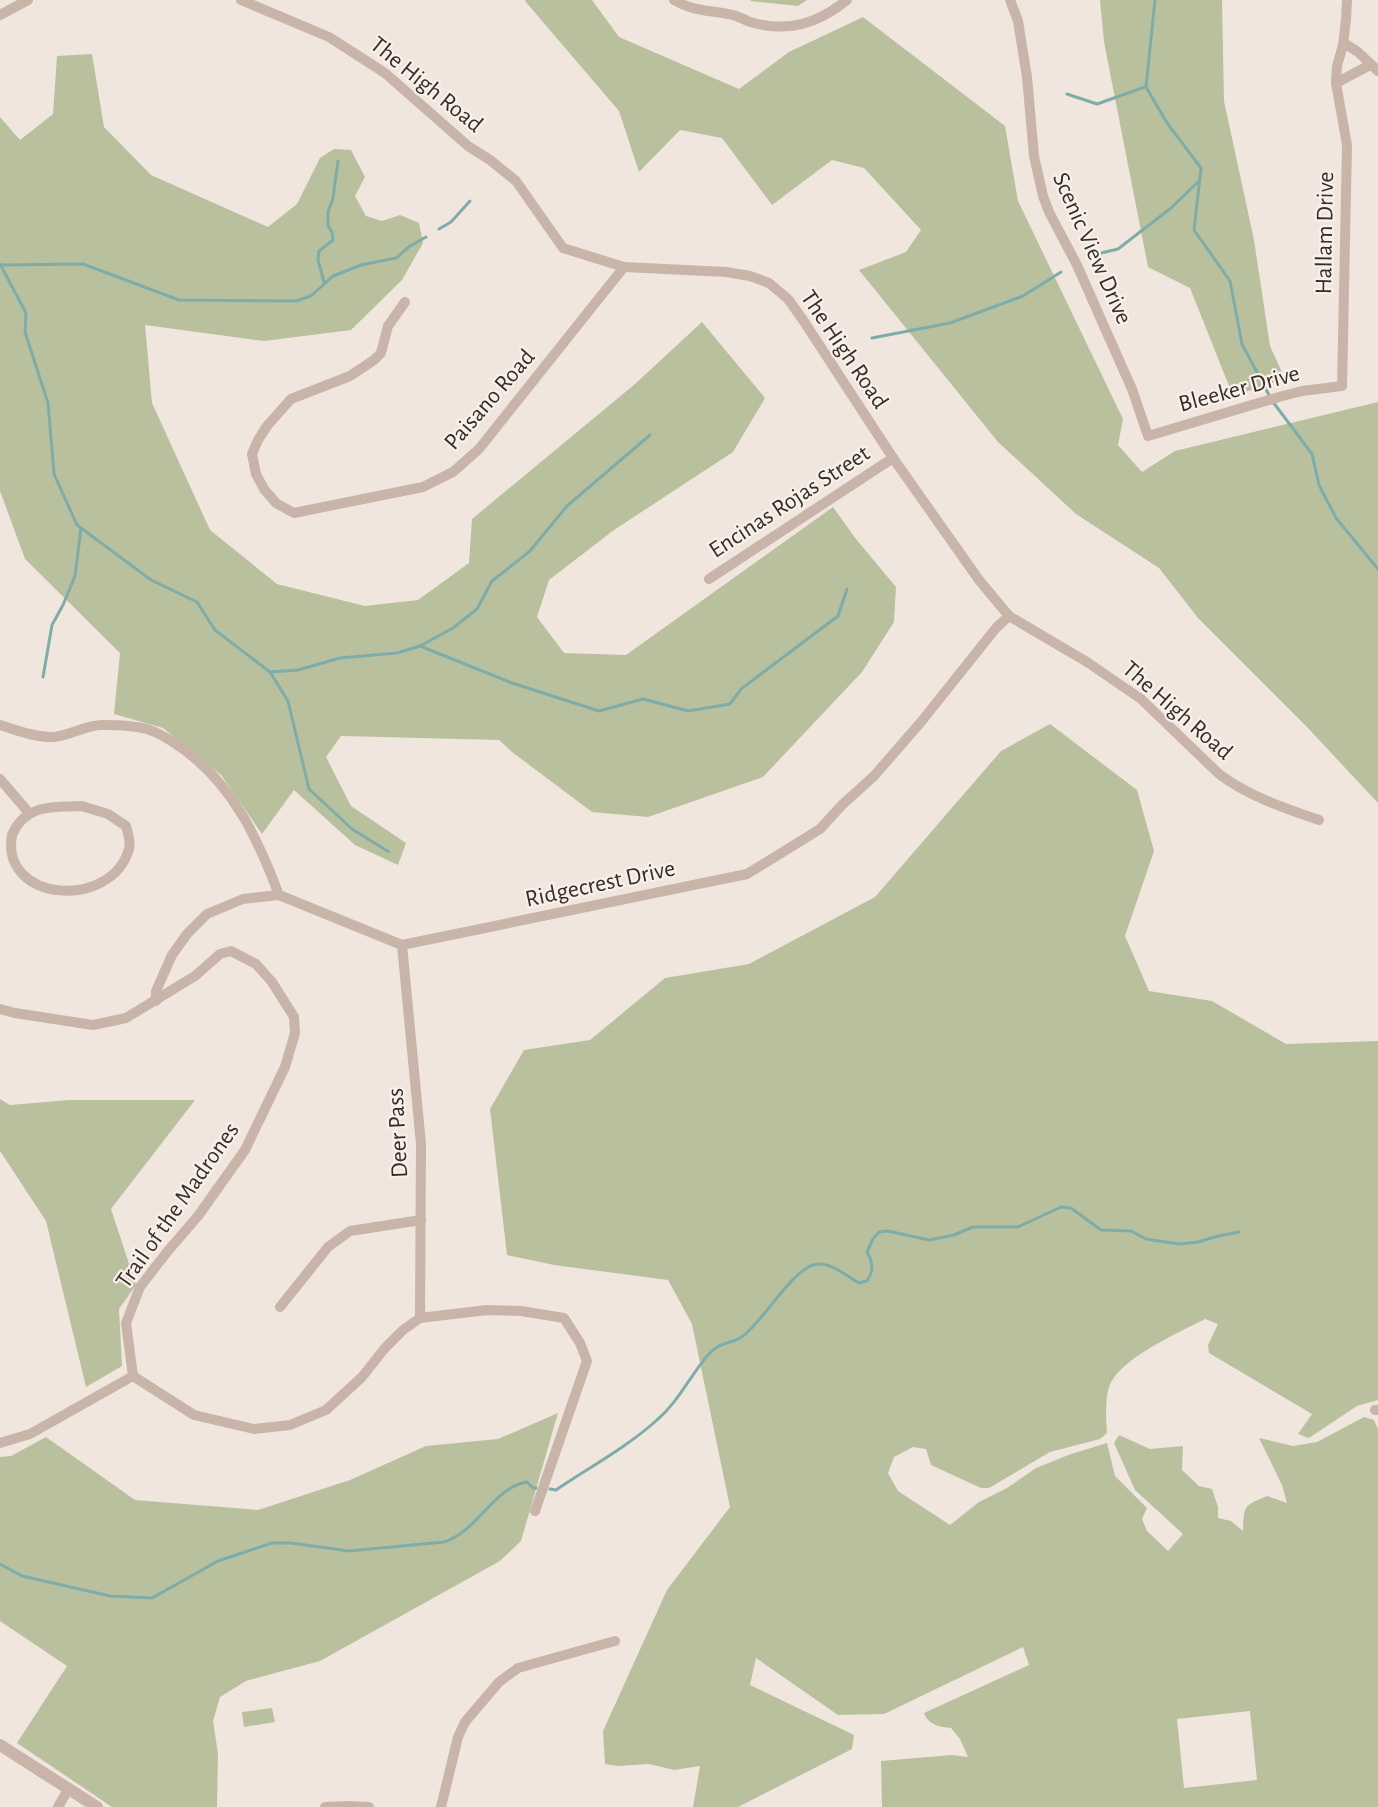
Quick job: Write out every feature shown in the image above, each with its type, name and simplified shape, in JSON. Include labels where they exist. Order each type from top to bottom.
[{"type":"street","points":[[0,15],[28,0]]},
{"type":"street","name":"The High Road","points":[[241,0],[267,5],[329,37],[367,60],[401,85],[468,146],[516,181],[563,248],[624,267],[726,272],[750,276],[769,283],[788,298],[893,459],[979,580],[1009,616],[1087,662],[1141,699],[1233,785],[1319,820]]},
{"type":"street","points":[[674,0],[696,10],[729,14],[768,26],[787,26],[817,20],[847,0]]},
{"type":"street","name":"Scenic View Drive","points":[[1010,0],[1020,31],[1031,110],[1034,156],[1043,196],[1112,343],[1132,389],[1148,436]]},
{"type":"street","name":"Hallam Drive","points":[[1342,386],[1347,145],[1336,83],[1337,66],[1344,43],[1347,0]]},
{"type":"street","points":[[1336,83],[1374,68],[1358,52],[1344,43]]},
{"type":"street","name":"Paisano Road","points":[[405,302],[388,326],[381,353],[374,360],[350,376],[291,399],[258,440],[252,453],[256,474],[264,489],[276,503],[294,513],[423,487],[453,472],[479,449],[624,267]]},
{"type":"street","name":"Bleeker Drive","points":[[1148,436],[1279,396],[1342,386]]},
{"type":"street","name":"Encinas Rojas Street","points":[[709,579],[893,459]]},
{"type":"street","name":"Ridgecrest Drive","points":[[402,945],[747,874],[820,829],[874,776],[921,722],[996,628],[1009,616]]},
{"type":"street","points":[[0,725],[20,732],[53,737],[100,725],[147,729],[169,739],[196,759],[224,787],[243,815],[263,852],[279,895]]},
{"type":"street","points":[[0,779],[29,813]]},
{"type":"street","points":[[82,806],[108,814],[126,826],[130,846],[124,860],[111,876],[92,886],[70,891],[46,890],[22,882],[7,861],[7,847],[15,828],[29,813],[53,807],[82,806]]},
{"type":"street","points":[[156,1001],[156,991],[172,955],[187,934],[207,914],[243,899],[279,895],[402,945]]},
{"type":"street","name":"Deer Pass","points":[[402,945],[421,1144],[420,1318]]},
{"type":"street","name":"Trail of the Madrones","points":[[0,1009],[93,1025],[126,1018],[195,976],[220,954],[231,951],[256,963],[272,981],[294,1017],[296,1033],[285,1067],[245,1150],[198,1216],[140,1287],[126,1323],[133,1376]]},
{"type":"street","points":[[280,1307],[328,1247],[350,1231],[422,1220]]},
{"type":"street","points":[[0,1443],[30,1434],[133,1376],[194,1415],[254,1430],[290,1425],[326,1410],[363,1377],[385,1348],[403,1330],[420,1318],[488,1310],[521,1311],[564,1318],[580,1343],[587,1361],[535,1512]]},
{"type":"street","points":[[441,1807],[461,1730],[470,1715],[499,1682],[518,1668],[615,1641]]},
{"type":"street","points":[[0,1745],[97,1807]]},
{"type":"street","points":[[58,1807],[69,1788]]},
{"type":"street","points":[[326,1807],[369,1807]]},
{"type":"green space","points":[[526,0],[592,0],[619,37],[739,89],[789,52],[863,17],[1005,126],[1018,201],[1123,419],[1118,445],[1142,472],[1175,451],[1378,402],[1378,803],[1306,726],[1198,618],[1159,568],[1076,514],[998,442],[859,270],[906,252],[921,230],[864,168],[832,160],[772,205],[722,138],[680,130],[639,172],[619,111]]},
{"type":"green space","points":[[751,0],[807,0],[798,6]]},
{"type":"green space","points":[[1100,0],[1222,0],[1224,101],[1254,240],[1270,346],[1285,379],[1233,396],[1190,288],[1148,267],[1104,42]]},
{"type":"green space","points":[[92,54],[104,127],[151,175],[268,227],[297,204],[320,158],[334,149],[351,150],[365,177],[355,196],[366,216],[382,221],[400,215],[419,223],[423,243],[402,280],[351,330],[264,341],[145,325],[152,403],[210,530],[277,584],[365,606],[418,600],[469,563],[472,519],[635,384],[702,322],[765,398],[733,452],[614,530],[549,580],[537,617],[564,653],[626,655],[833,507],[896,587],[894,622],[862,672],[763,777],[648,817],[592,812],[499,740],[341,736],[326,757],[351,806],[406,843],[398,865],[355,845],[294,790],[262,834],[221,775],[163,728],[114,714],[120,653],[25,559],[0,491],[0,117],[20,140],[53,114],[57,56]]},
{"type":"green space","points":[[1050,724],[1137,790],[1154,851],[1125,936],[1149,991],[1212,1001],[1286,1044],[1378,1041],[1378,1400],[1357,1406],[1309,1438],[1298,1434],[1312,1414],[1209,1353],[1208,1345],[1218,1324],[1205,1319],[1142,1353],[1113,1379],[1106,1405],[1107,1433],[1100,1439],[1050,1452],[989,1488],[981,1488],[931,1465],[926,1449],[913,1447],[894,1457],[888,1473],[898,1491],[950,1525],[979,1502],[1007,1488],[1036,1468],[1107,1443],[1115,1476],[1147,1508],[1142,1519],[1147,1531],[1168,1551],[1183,1534],[1135,1490],[1114,1443],[1119,1435],[1150,1449],[1183,1446],[1182,1470],[1199,1486],[1212,1489],[1218,1507],[1218,1518],[1231,1521],[1243,1531],[1246,1508],[1253,1502],[1267,1496],[1287,1503],[1282,1485],[1259,1438],[1293,1446],[1317,1442],[1364,1417],[1374,1420],[1378,1429],[1378,1807],[882,1807],[881,1761],[952,1755],[968,1757],[960,1739],[951,1728],[931,1723],[924,1713],[1029,1665],[1023,1647],[884,1714],[838,1715],[756,1658],[750,1685],[854,1735],[852,1749],[738,1807],[693,1807],[700,1766],[674,1770],[649,1764],[618,1766],[605,1764],[603,1731],[667,1590],[730,1507],[692,1324],[668,1280],[554,1265],[507,1255],[490,1109],[524,1050],[590,1040],[665,978],[749,964],[875,897],[1001,751]],"holes":[[[1250,1711],[1257,1780],[1184,1788],[1177,1719]]]},
{"type":"green space","points":[[0,1099],[10,1105],[69,1100],[195,1100],[111,1209],[136,1285],[119,1309],[122,1366],[86,1387],[46,1221],[0,1151]]},
{"type":"green space","points":[[558,1413],[521,1541],[500,1561],[320,1661],[246,1681],[220,1697],[213,1721],[218,1754],[217,1807],[112,1807],[17,1743],[67,1666],[0,1621],[0,1457],[11,1456],[46,1437],[135,1500],[258,1510],[350,1480],[426,1446],[498,1439]]},
{"type":"green space","points":[[272,1708],[275,1722],[244,1727],[242,1712]]},
{"type":"waterway","points":[[1155,0],[1146,87],[1167,123],[1201,168],[1194,230],[1230,281],[1242,344],[1270,397]]},
{"type":"waterway","points":[[1067,94],[1097,104],[1145,87]]},
{"type":"waterway","points":[[324,282],[318,260],[319,251],[333,240],[328,226],[328,212],[333,198],[338,161]]},
{"type":"waterway","points":[[1093,258],[1101,253],[1118,249],[1171,208],[1200,180]]},
{"type":"waterway","points":[[439,229],[451,222],[470,201]]},
{"type":"waterway","points":[[1,265],[83,264],[179,300],[296,301],[311,296],[333,276],[361,265],[396,258],[410,246],[426,237]]},
{"type":"waterway","points":[[0,264],[26,313],[25,332],[48,403],[54,474],[77,525],[151,580],[197,602],[215,630],[270,672],[288,701],[309,789],[352,829],[389,852]]},
{"type":"waterway","points":[[872,338],[950,323],[1023,296],[1061,272]]},
{"type":"waterway","points":[[1273,402],[1312,454],[1319,485],[1336,518],[1378,569]]},
{"type":"waterway","points":[[420,646],[453,628],[477,609],[492,581],[530,551],[567,506],[650,435]]},
{"type":"waterway","points":[[43,677],[52,625],[75,576],[81,528]]},
{"type":"waterway","points":[[270,672],[298,670],[340,658],[397,653],[420,646],[512,683],[599,711],[643,699],[688,711],[730,704],[741,689],[838,616],[847,589]]},
{"type":"waterway","points":[[550,1489],[556,1490],[608,1457],[657,1420],[708,1355],[717,1347],[734,1341],[751,1329],[786,1287],[804,1270],[813,1265],[825,1265],[859,1283],[867,1281],[872,1267],[867,1252],[879,1232],[888,1231],[929,1240],[954,1235],[973,1227],[1018,1227],[1061,1207],[1071,1208],[1101,1230],[1131,1231],[1146,1239],[1179,1244],[1239,1232]]},
{"type":"waterway","points":[[0,1564],[22,1576],[110,1596],[152,1598],[218,1561],[272,1543],[291,1543],[349,1551],[444,1542],[456,1537],[505,1492],[515,1486],[527,1482],[536,1488]]}]
